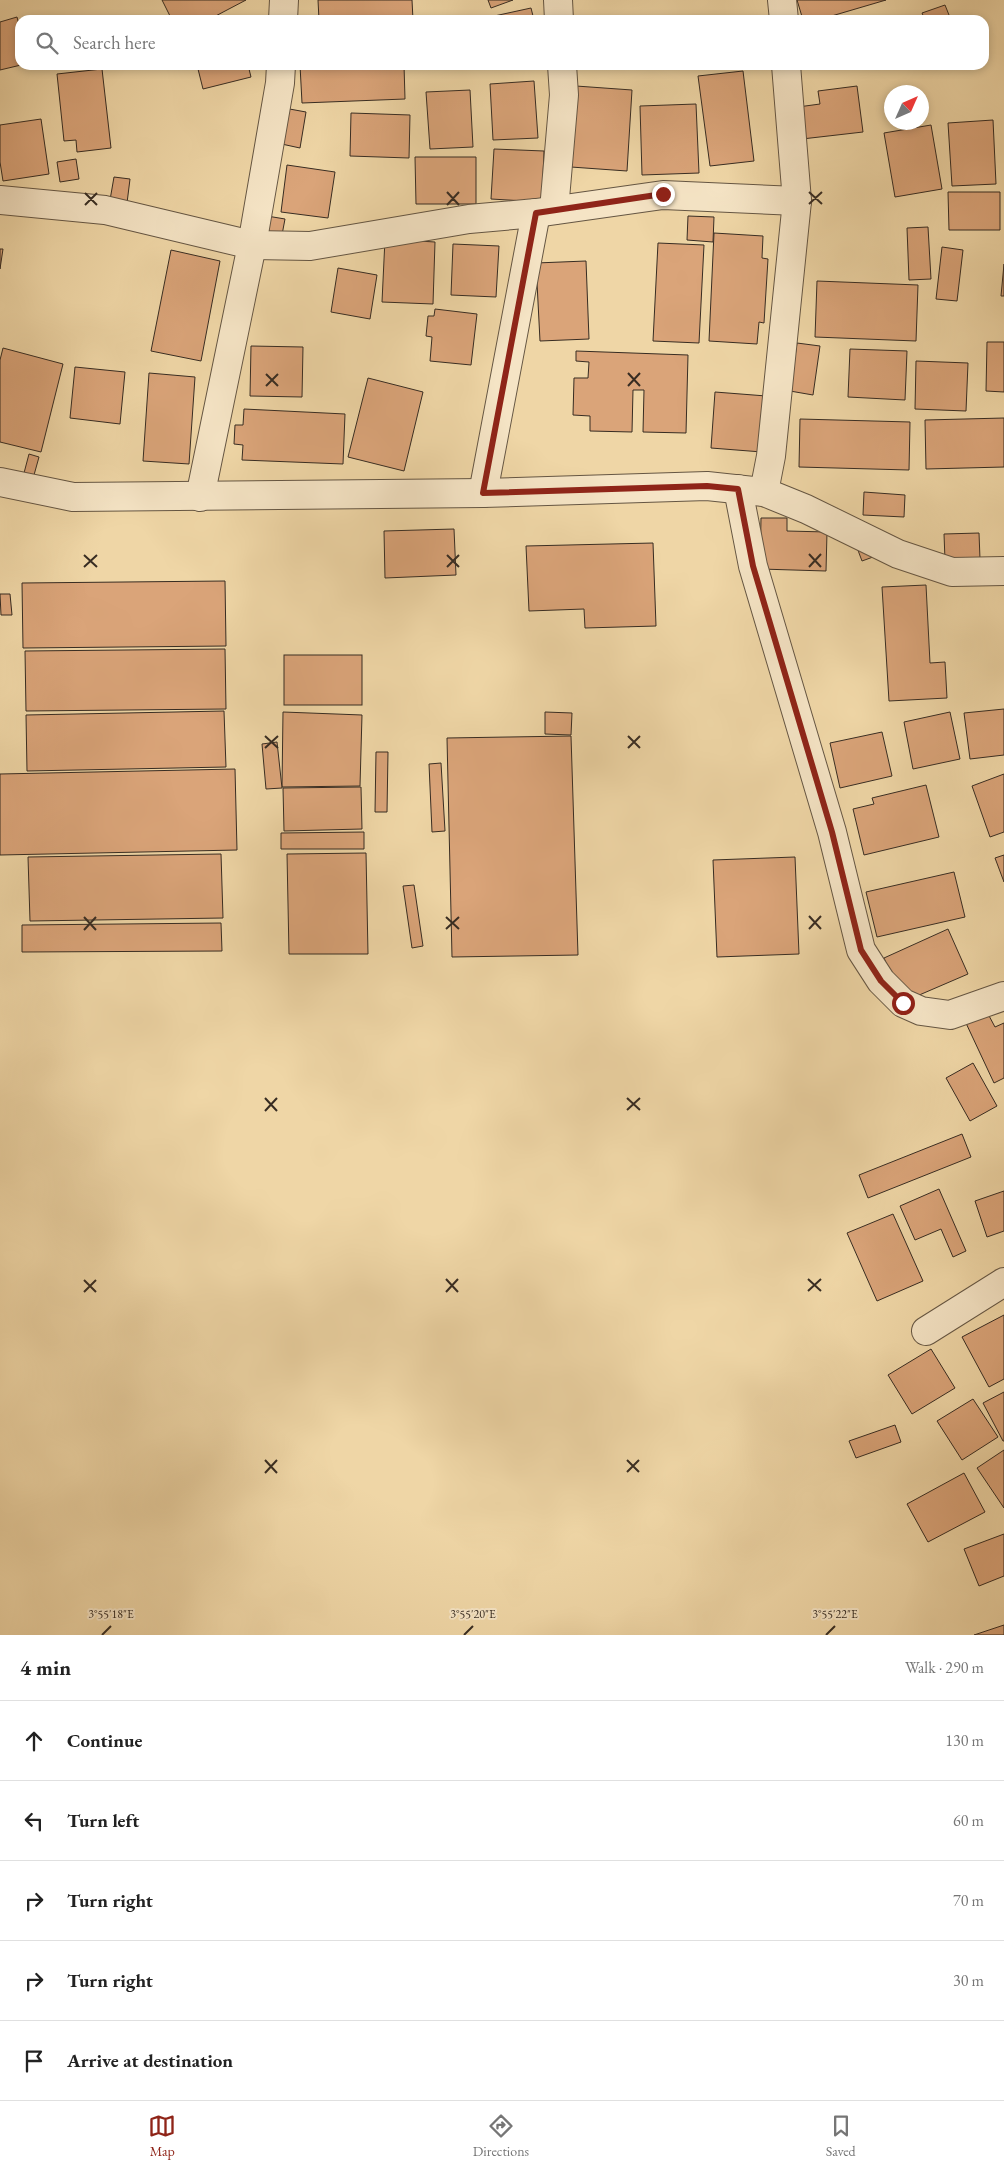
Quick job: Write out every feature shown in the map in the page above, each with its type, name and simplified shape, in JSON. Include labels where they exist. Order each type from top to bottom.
[{"type":"street","points":[[284,0],[284,15]]},
{"type":"street","points":[[558,0],[559,15]]},
{"type":"street","points":[[782,0],[784,15]]},
{"type":"street","points":[[200,497],[252,245],[281,70]]},
{"type":"street","points":[[483,493],[545,212],[564,95],[562,70]]},
{"type":"street","points":[[786,70],[797,201],[777,397],[751,491],[753,566],[832,832],[861,950],[881,981],[903,1003],[921,1011],[950,1015],[1004,996]]},
{"type":"street","points":[[0,200],[105,210],[252,245],[310,246],[469,220],[545,212],[663,194],[797,201]]},
{"type":"street","points":[[0,482],[73,497],[483,493],[707,486],[751,491],[806,509],[898,554],[952,572],[1004,571]]},
{"type":"street","points":[[926,1331],[1004,1282]]},
{"type":"building","points":[[162,0],[246,0],[218,15],[170,15]]},
{"type":"building","points":[[318,0],[412,0],[413,15],[319,15]]},
{"type":"building","points":[[488,0],[513,0],[491,8]]},
{"type":"building","points":[[797,0],[886,0],[835,15],[802,15]]},
{"type":"building","points":[[945,5],[949,15],[923,15],[922,13]]},
{"type":"building","points":[[531,8],[533,15],[499,15]]},
{"type":"building","points":[[15,18],[15,66],[0,70],[0,22]]},
{"type":"building","points":[[102,70],[111,148],[77,152],[76,140],[64,141],[57,74]]},
{"type":"building","points":[[198,70],[249,70],[251,77],[203,89]]},
{"type":"building","points":[[300,70],[404,70],[405,99],[302,103]]},
{"type":"building","points":[[743,71],[754,161],[710,166],[698,76]]},
{"type":"building","points":[[534,81],[538,138],[493,140],[490,84]]},
{"type":"building","points":[[576,86],[632,90],[627,171],[571,167]]},
{"type":"building","points":[[857,86],[863,132],[802,139],[798,107],[820,104],[818,91]]},
{"type":"building","points":[[470,90],[473,147],[430,149],[426,92]]},
{"type":"building","points":[[696,104],[699,173],[642,175],[640,106]]},
{"type":"building","points":[[284,108],[306,112],[300,148],[277,143]]},
{"type":"building","points":[[351,113],[410,115],[409,158],[350,156]]},
{"type":"building","points":[[41,119],[49,174],[3,181],[0,162],[0,125]]},
{"type":"building","points":[[993,120],[996,184],[952,186],[948,123]]},
{"type":"building","points":[[929,125],[931,125],[942,189],[895,197],[884,133],[902,130],[929,130]]},
{"type":"building","points":[[494,149],[544,151],[542,202],[491,199]]},
{"type":"building","points":[[415,157],[476,157],[476,204],[416,204]]},
{"type":"building","points":[[76,159],[79,179],[60,182],[57,162]]},
{"type":"building","points":[[287,165],[335,172],[328,218],[281,212]]},
{"type":"building","points":[[114,177],[130,179],[127,203],[110,200]]},
{"type":"building","points":[[948,192],[1000,192],[1000,230],[949,230]]},
{"type":"building","points":[[267,216],[285,219],[281,240],[264,236]]},
{"type":"building","points":[[688,216],[714,217],[713,242],[687,240]]},
{"type":"building","points":[[928,227],[931,279],[909,280],[907,228]]},
{"type":"building","points":[[714,233],[763,236],[762,258],[768,259],[764,323],[759,322],[757,344],[709,341]]},
{"type":"building","points":[[385,239],[435,242],[433,304],[382,302]]},
{"type":"building","points":[[658,243],[704,245],[699,343],[653,341]]},
{"type":"building","points":[[453,244],[499,246],[496,297],[451,295]]},
{"type":"building","points":[[942,247],[963,250],[957,301],[936,299]]},
{"type":"building","points":[[0,249],[3,249],[0,269]]},
{"type":"building","points":[[171,250],[220,261],[201,361],[151,351]]},
{"type":"building","points":[[586,261],[589,339],[540,341],[536,263]]},
{"type":"building","points":[[1004,264],[1004,296],[1001,296]]},
{"type":"building","points":[[338,268],[377,275],[370,319],[331,312]]},
{"type":"building","points":[[817,281],[918,285],[916,341],[815,337]]},
{"type":"building","points":[[435,309],[477,314],[471,365],[430,361],[432,337],[426,336],[428,316],[434,316]]},
{"type":"building","points":[[987,342],[1004,342],[1004,392],[986,391]]},
{"type":"building","points":[[797,343],[820,346],[813,395],[790,391]]},
{"type":"building","points":[[251,346],[303,347],[302,397],[250,396]]},
{"type":"building","points":[[3,348],[63,364],[41,452],[0,442],[0,360]]},
{"type":"building","points":[[850,349],[907,351],[905,400],[848,397]]},
{"type":"building","points":[[576,351],[688,355],[686,433],[643,432],[644,390],[633,390],[632,432],[590,431],[590,416],[573,415],[574,378],[588,378],[589,362],[576,361]]},
{"type":"building","points":[[916,361],[968,363],[966,411],[915,409]]},
{"type":"building","points":[[75,367],[125,372],[120,424],[70,418]]},
{"type":"building","points":[[149,373],[195,377],[189,464],[143,461]]},
{"type":"building","points":[[368,378],[423,392],[404,471],[348,457]]},
{"type":"building","points":[[715,392],[766,396],[762,452],[711,448]]},
{"type":"building","points":[[244,409],[345,414],[343,464],[242,460],[243,445],[234,444],[235,425],[243,425]]},
{"type":"building","points":[[1004,418],[1004,467],[926,469],[925,420]]},
{"type":"building","points":[[800,419],[910,422],[909,470],[799,467]]},
{"type":"building","points":[[29,454],[39,457],[34,475],[24,473]]},
{"type":"building","points":[[864,492],[905,495],[904,517],[863,515]]},
{"type":"building","points":[[761,518],[787,518],[787,531],[827,532],[826,571],[760,569]]},
{"type":"building","points":[[454,529],[456,575],[385,578],[384,531]]},
{"type":"building","points":[[979,533],[980,559],[945,560],[944,534]]},
{"type":"building","points":[[653,543],[656,626],[585,628],[584,609],[529,611],[526,546]]},
{"type":"building","points":[[856,545],[873,557],[862,561]]},
{"type":"building","points":[[225,581],[226,646],[23,648],[22,583]]},
{"type":"building","points":[[926,585],[930,663],[945,662],[947,698],[889,701],[882,587]]},
{"type":"building","points":[[0,594],[10,594],[12,615],[1,615]]},
{"type":"building","points":[[225,649],[226,709],[26,711],[25,651]]},
{"type":"building","points":[[284,655],[362,655],[362,705],[284,705]]},
{"type":"building","points":[[1004,709],[1004,755],[970,759],[964,713]]},
{"type":"building","points":[[224,711],[226,767],[27,771],[26,715]]},
{"type":"building","points":[[283,712],[362,715],[360,786],[282,787]]},
{"type":"building","points":[[545,712],[572,713],[571,735],[545,734]]},
{"type":"building","points":[[950,712],[960,759],[913,769],[904,722]]},
{"type":"building","points":[[882,732],[892,776],[840,788],[830,743]]},
{"type":"building","points":[[571,736],[578,955],[452,957],[447,738]]},
{"type":"building","points":[[277,742],[282,788],[266,789],[262,744]]},
{"type":"building","points":[[376,752],[388,752],[387,812],[375,812]]},
{"type":"building","points":[[441,763],[445,831],[432,832],[429,764]]},
{"type":"building","points":[[235,769],[237,850],[0,855],[0,774]]},
{"type":"building","points":[[1004,774],[1004,832],[990,837],[972,786]]},
{"type":"building","points":[[926,785],[939,837],[864,855],[853,809],[874,804],[872,798]]},
{"type":"building","points":[[361,787],[362,829],[284,831],[283,788]]},
{"type":"building","points":[[364,832],[364,849],[281,849],[281,833]]},
{"type":"building","points":[[366,853],[368,954],[289,954],[287,854]]},
{"type":"building","points":[[221,854],[223,918],[30,921],[28,857]]},
{"type":"building","points":[[1004,855],[1004,882],[995,858]]},
{"type":"building","points":[[795,857],[799,954],[717,957],[713,860]]},
{"type":"building","points":[[954,872],[965,917],[877,937],[866,892]]},
{"type":"building","points":[[414,885],[423,946],[412,948],[403,886]]},
{"type":"building","points":[[221,923],[222,951],[22,952],[22,925]]},
{"type":"building","points":[[948,929],[968,974],[903,1002],[884,958]]},
{"type":"building","points":[[987,1012],[995,1027],[1004,1023],[1004,1078],[994,1083],[965,1021]]},
{"type":"building","points":[[973,1063],[997,1106],[970,1121],[946,1078]]},
{"type":"building","points":[[962,1134],[971,1157],[868,1198],[859,1175]]},
{"type":"building","points":[[939,1189],[966,1251],[953,1257],[941,1229],[915,1240],[900,1206]]},
{"type":"building","points":[[1004,1191],[1004,1231],[987,1237],[975,1201]]},
{"type":"building","points":[[893,1214],[923,1281],[877,1301],[847,1233]]},
{"type":"building","points":[[1004,1315],[1004,1379],[989,1387],[962,1337]]},
{"type":"building","points":[[931,1349],[955,1388],[912,1414],[888,1375]]},
{"type":"building","points":[[1004,1392],[1004,1441],[1003,1441],[983,1403]]},
{"type":"building","points":[[973,1399],[998,1437],[962,1460],[937,1421]]},
{"type":"building","points":[[895,1425],[901,1442],[856,1458],[849,1441]]},
{"type":"building","points":[[1004,1450],[1004,1508],[977,1468]]},
{"type":"building","points":[[964,1473],[985,1512],[928,1542],[907,1504]]},
{"type":"building","points":[[1004,1534],[1004,1576],[979,1586],[964,1549]]},
{"type":"building","points":[[1004,1625],[1004,1635],[974,1635]]},
{"type":"route","points":[[663,194],[536,213],[483,493],[707,486],[738,489],[753,566],[832,832],[861,950],[881,981],[903,1003]]}]
